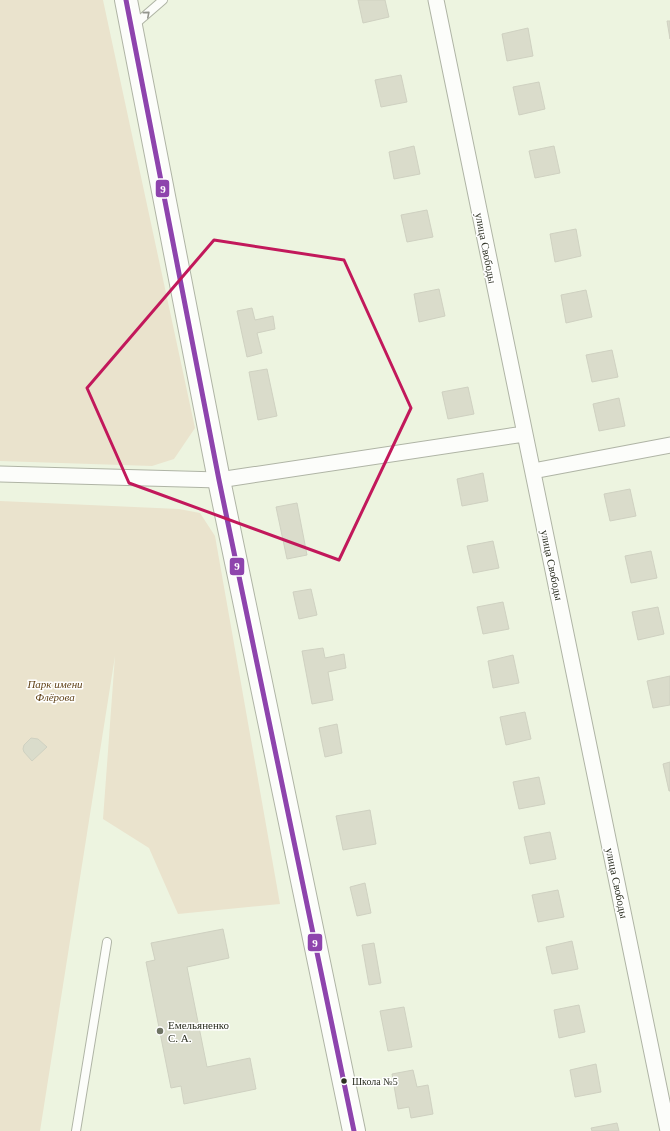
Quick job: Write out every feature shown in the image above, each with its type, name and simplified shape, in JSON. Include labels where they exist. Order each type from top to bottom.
[{"type":"main road","points":[[126,0],[219,480],[354,1131]]},
{"type":"street","name":"улица Свободы","points":[[436,0],[668,1131]]},
{"type":"street","points":[[0,474],[219,480],[524,434]]},
{"type":"street","points":[[533,471],[670,445]]},
{"type":"lane","points":[[131,27],[163,0]]},
{"type":"lane","points":[[76,1131],[107,942]]},
{"type":"highlighted area","points":[[214,240],[344,260],[411,408],[339,560],[129,483],[87,388]]},
{"type":"green space","points":[[0,0],[103,0],[195,428],[174,459],[152,466],[0,461]]},
{"type":"green space","name":"Парк имени Флёрова","points":[[0,501],[179,509],[200,513],[215,536],[280,904],[178,914],[149,848],[103,819],[115,656],[40,1131],[0,1131]]},
{"type":"building","points":[[358,0],[385,0],[389,17],[363,23]]},
{"type":"building","points":[[667,21],[670,21],[670,39]]},
{"type":"building","points":[[528,28],[533,56],[507,61],[502,34]]},
{"type":"building","points":[[401,75],[407,102],[381,107],[375,80]]},
{"type":"building","points":[[539,82],[545,109],[519,115],[513,87]]},
{"type":"building","points":[[414,146],[420,174],[394,179],[389,152]]},
{"type":"building","points":[[554,146],[560,173],[535,178],[529,151]]},
{"type":"building","points":[[427,210],[433,237],[407,242],[401,215]]},
{"type":"building","points":[[576,229],[581,256],[555,262],[550,234]]},
{"type":"building","points":[[439,289],[445,316],[419,322],[414,294]]},
{"type":"building","points":[[586,290],[592,317],[566,323],[561,295]]},
{"type":"building","points":[[252,308],[255,320],[273,316],[275,329],[257,333],[262,353],[247,357],[237,311]]},
{"type":"building","points":[[612,350],[618,377],[592,382],[586,355]]},
{"type":"building","points":[[267,369],[277,416],[258,420],[249,372]]},
{"type":"building","points":[[468,387],[474,414],[448,419],[442,392]]},
{"type":"building","points":[[619,398],[625,426],[599,431],[593,404]]},
{"type":"building","points":[[483,473],[488,501],[462,506],[457,479]]},
{"type":"building","points":[[630,489],[636,516],[610,521],[604,494]]},
{"type":"building","points":[[297,503],[307,555],[287,559],[276,507]]},
{"type":"building","points":[[493,541],[499,568],[473,573],[467,546]]},
{"type":"building","points":[[651,551],[657,578],[631,583],[625,556]]},
{"type":"building","points":[[311,589],[317,615],[299,619],[293,592]]},
{"type":"building","points":[[503,602],[509,629],[483,634],[477,607]]},
{"type":"building","points":[[658,607],[664,634],[638,640],[632,612]]},
{"type":"building","points":[[323,648],[325,658],[344,654],[346,668],[328,672],[333,700],[312,704],[302,651]]},
{"type":"building","points":[[513,655],[519,683],[493,688],[488,661]]},
{"type":"building","points":[[670,676],[670,705],[653,708],[647,681]]},
{"type":"building","points":[[525,712],[531,739],[506,745],[500,717]]},
{"type":"building","points":[[337,724],[342,753],[325,757],[319,728]]},
{"type":"building","points":[[31,738],[38,739],[47,747],[32,761],[23,749],[24,745]]},
{"type":"building","points":[[670,762],[670,791],[669,791],[663,764]]},
{"type":"building","points":[[539,777],[545,804],[519,809],[513,782]]},
{"type":"building","points":[[370,810],[376,844],[343,850],[336,816]]},
{"type":"building","points":[[550,832],[556,859],[530,864],[524,837]]},
{"type":"building","points":[[365,883],[371,913],[357,916],[350,887]]},
{"type":"building","points":[[558,890],[564,917],[538,922],[532,895]]},
{"type":"building","points":[[223,929],[229,958],[187,967],[207,1067],[250,1058],[256,1089],[184,1104],[181,1086],[171,1088],[146,962],[155,960],[151,943]]},
{"type":"building","points":[[572,941],[578,969],[552,974],[546,947]]},
{"type":"building","points":[[374,943],[381,983],[369,985],[362,945]]},
{"type":"building","points":[[579,1005],[585,1032],[559,1038],[554,1010]]},
{"type":"building","points":[[404,1007],[412,1047],[388,1051],[380,1011]]},
{"type":"building","points":[[596,1064],[601,1092],[575,1097],[570,1070]]},
{"type":"building","points":[[413,1070],[417,1087],[428,1085],[433,1114],[411,1118],[409,1107],[398,1109],[392,1074]]},
{"type":"building","points":[[617,1123],[619,1131],[592,1131],[591,1128]]},
{"type":"transit line","name":"9","points":[[126,0],[219,480],[354,1131]]},
{"type":"place","name":"Емельяненко С. А.","points":[[160,1031]]},
{"type":"place","name":"Школа №5","points":[[344,1081]]}]
